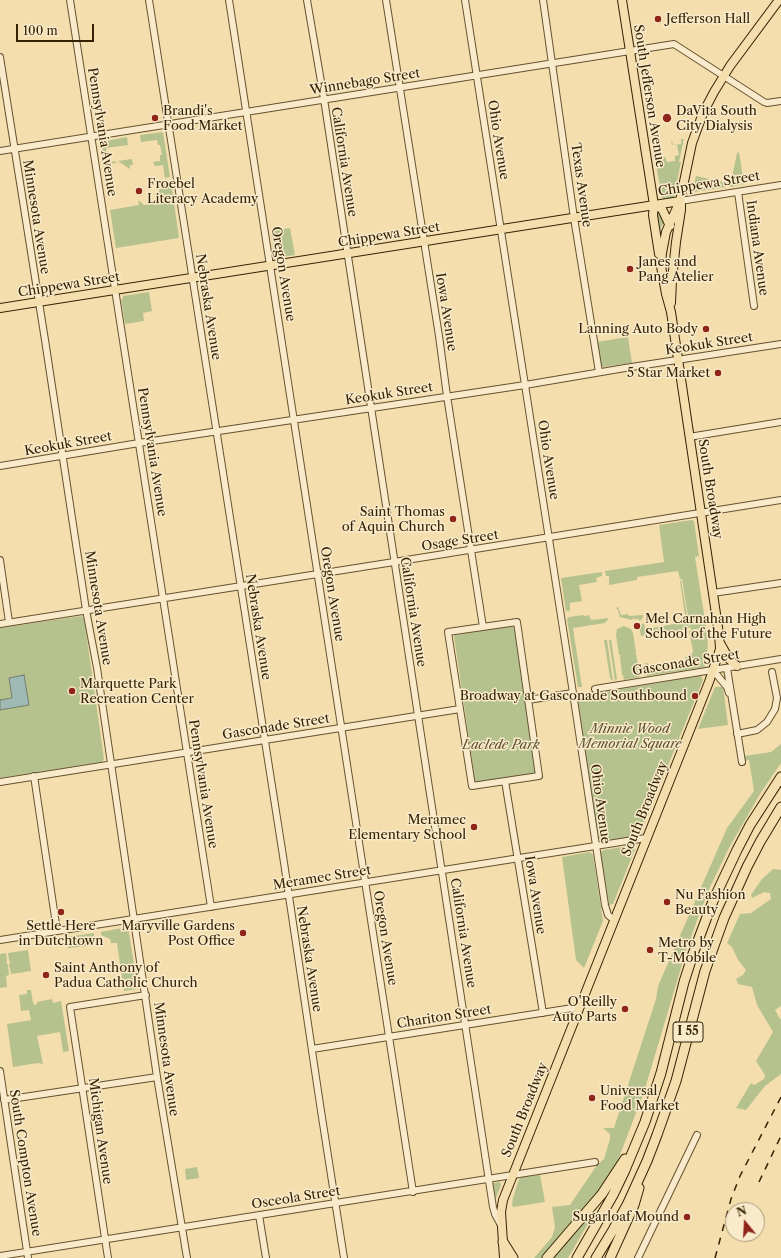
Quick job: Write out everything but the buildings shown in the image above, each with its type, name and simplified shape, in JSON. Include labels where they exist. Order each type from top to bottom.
[{"type":"highway","name":"I 55","points":[[577,1258],[613,1195],[637,1142],[652,1100],[684,982],[702,928],[713,901],[736,850],[750,825],[781,777]]},
{"type":"highway","name":"I 55","points":[[596,1258],[617,1224],[647,1161],[667,1108],[697,998],[726,911],[760,842],[781,807]]},
{"type":"highway","points":[[547,1258],[602,1194],[637,1142]]},
{"type":"highway","points":[[610,1258],[634,1205],[647,1161]]},
{"type":"highway","points":[[503,1242],[513,1258]]},
{"type":"main road","name":"South Jefferson Avenue","points":[[622,0],[654,205],[653,215],[661,266]]},
{"type":"main road","name":"South Broadway","points":[[505,1256],[501,1208],[719,654],[720,643],[713,593],[671,312],[661,266],[664,237],[680,201],[696,130],[708,104],[724,76],[779,0]]},
{"type":"main road","name":"South Broadway","points":[[671,312],[672,280],[681,210],[680,201]]},
{"type":"main road","name":"Chippewa Street","points":[[0,308],[680,201]]},
{"type":"main road","points":[[654,205],[662,209],[669,223],[672,235],[669,262],[672,280]]},
{"type":"main road","points":[[720,643],[730,659],[737,666]]},
{"type":"street","name":"Pennsylvania Avenue","points":[[70,0],[211,907]]},
{"type":"street","name":"Nebraska Avenue","points":[[149,0],[344,1258]]},
{"type":"street","name":"Oregon Avenue","points":[[229,0],[413,1192]]},
{"type":"street","name":"California Avenue","points":[[307,0],[324,99],[489,1179],[495,1214],[502,1226]]},
{"type":"street","name":"Iowa Avenue","points":[[386,0],[483,627]]},
{"type":"street","name":"Ohio Avenue","points":[[465,0],[605,908],[610,917],[614,920]]},
{"type":"street","name":"Texas Avenue","points":[[543,0],[574,218],[599,372]]},
{"type":"street","name":"Winnebago Street","points":[[0,151],[674,44],[764,102],[781,101]]},
{"type":"street","name":"Minnesota Avenue","points":[[0,57],[111,764],[157,1077],[187,1258]]},
{"type":"street","name":"Chippewa Street","points":[[680,201],[781,185]]},
{"type":"street","name":"Indiana Avenue","points":[[738,192],[754,306]]},
{"type":"street","name":"Keokuk Street","points":[[0,466],[139,443],[525,385],[781,344]]},
{"type":"street","points":[[689,437],[781,422]]},
{"type":"street","name":"Osage Street","points":[[0,624],[701,514],[781,500]]},
{"type":"street","points":[[0,560],[9,622]]},
{"type":"street","points":[[713,593],[781,583]]},
{"type":"street","points":[[517,622],[539,776],[472,786],[448,632],[483,627],[517,622]]},
{"type":"street","name":"Gasconade Street","points":[[595,689],[781,659]]},
{"type":"street","points":[[727,668],[742,762]]},
{"type":"street","points":[[713,670],[727,687],[733,702]]},
{"type":"street","points":[[738,734],[757,730],[767,722],[775,709],[777,698],[772,672]]},
{"type":"street","points":[[528,700],[573,693]]},
{"type":"street","name":"Gasconade Street","points":[[0,782],[460,709]]},
{"type":"street","points":[[34,776],[58,931]]},
{"type":"street","name":"Iowa Avenue","points":[[505,781],[543,1013]]},
{"type":"street","name":"Meramec Street","points":[[0,940],[646,838]]},
{"type":"street","name":"Michigan Avenue","points":[[108,1258],[70,1007],[146,995]]},
{"type":"street","name":"Chariton Street","points":[[312,1049],[579,1007]]},
{"type":"street","name":"South Compton Avenue","points":[[0,1072],[28,1255]]},
{"type":"street","points":[[4,1100],[157,1077]]},
{"type":"street","points":[[638,1258],[697,1135]]},
{"type":"street","name":"Osceola Street","points":[[0,1256],[28,1255],[181,1227],[413,1192],[595,1162]]},
{"type":"street","points":[[259,1215],[266,1258]]},
{"type":"green space","points":[[163,132],[170,177],[165,178],[163,165],[155,166],[153,162],[160,161],[160,155],[162,155],[160,145],[158,145],[157,140],[141,142],[140,135]]},
{"type":"green space","points":[[127,137],[128,145],[106,148],[108,160],[111,162],[115,161],[116,164],[104,165],[106,184],[100,142]]},
{"type":"green space","points":[[681,139],[684,139],[674,196],[673,198],[663,199],[656,165],[659,165],[658,158],[665,157],[667,162],[675,161],[675,156],[679,155],[677,145],[673,145],[681,144]]},
{"type":"green space","points":[[739,152],[744,184],[730,187],[737,153]]},
{"type":"green space","points":[[132,159],[133,165],[130,165],[130,169],[118,161]]},
{"type":"green space","points":[[696,176],[727,183],[726,187],[694,192],[693,190]]},
{"type":"green space","points":[[171,181],[179,238],[116,248],[110,210],[139,205],[138,200],[144,205],[155,203],[160,197],[158,184]]},
{"type":"green space","points":[[658,209],[664,221],[659,232],[655,210]]},
{"type":"green space","points":[[290,228],[295,255],[275,258],[271,231]]},
{"type":"green space","points":[[149,292],[152,311],[143,313],[144,321],[125,324],[121,299],[123,299],[123,296]]},
{"type":"green space","points":[[628,337],[632,363],[603,367],[601,365],[597,342]]},
{"type":"green space","points":[[692,520],[694,521],[699,556],[695,557],[706,627],[692,630],[690,628],[682,579],[680,579],[678,571],[637,577],[637,580],[609,585],[609,576],[606,576],[605,571],[664,562],[659,525]]},
{"type":"green space","points":[[602,572],[602,576],[596,578],[597,582],[579,585],[582,601],[570,603],[570,610],[568,612],[567,610],[566,612],[561,578]]},
{"type":"green space","points":[[681,580],[689,627],[688,629],[641,636],[639,626],[644,623],[645,629],[686,622]]},
{"type":"green space","points":[[618,607],[621,615],[643,615],[643,617],[640,621],[637,618],[636,620],[633,618],[632,620],[620,617],[616,608]]},
{"type":"green space","points":[[589,615],[591,620],[609,618],[605,623],[573,628],[582,687],[578,687],[567,619],[569,617]]},
{"type":"green space","points":[[81,616],[84,618],[104,759],[102,762],[0,778],[0,628]]},
{"type":"green space","name":"Laclede Park","points":[[511,626],[515,629],[536,771],[534,774],[477,783],[475,781],[454,636]]},
{"type":"green space","points":[[624,626],[631,629],[633,633],[636,652],[634,653],[636,653],[638,674],[640,676],[624,680],[624,676],[622,675],[621,655],[619,655],[616,635],[617,629]]},
{"type":"green space","points":[[706,629],[708,645],[705,667],[647,676],[646,663],[648,663],[649,667],[686,661],[685,657],[691,655],[693,651],[689,631]]},
{"type":"green space","points":[[611,639],[617,679],[615,681],[609,641]]},
{"type":"green space","points":[[604,640],[607,640],[613,681],[610,678]]},
{"type":"green space","name":"Minnie Wood Memorial Square","points":[[701,676],[703,680],[640,834],[602,841],[598,837],[576,697]]},
{"type":"green space","points":[[715,687],[723,687],[728,725],[698,729]]},
{"type":"green space","points":[[781,744],[781,763],[760,794],[729,848],[710,887],[699,915],[686,951],[644,1092],[615,1168],[607,1183],[543,1258],[534,1258],[552,1237],[555,1227],[552,1207],[570,1205],[597,1165],[604,1159],[610,1134],[603,1128],[614,1128],[656,999],[658,986],[727,828],[754,791],[749,760],[744,761],[744,756],[771,752]]},
{"type":"green space","points":[[634,845],[635,849],[613,904],[609,905],[600,852]]},
{"type":"green space","points":[[590,852],[593,855],[603,921],[584,968],[576,960],[562,857]]},
{"type":"green space","points":[[773,869],[781,870],[781,1006],[775,1010],[781,1019],[781,1074],[765,1086],[746,1110],[736,1108],[751,1083],[754,1085],[764,1079],[765,1075],[756,1061],[773,1032],[757,1005],[752,987],[738,984],[736,979],[743,975],[746,970],[738,960],[732,947],[727,943],[740,914],[751,913],[771,899],[770,893],[764,892],[752,898],[751,895],[762,879]]},
{"type":"green space","points":[[128,927],[138,989],[124,991],[117,943],[111,943],[110,939],[101,935],[101,932]]},
{"type":"green space","points":[[94,933],[94,936],[86,946],[68,948],[66,937]]},
{"type":"green space","points":[[28,950],[31,971],[11,974],[8,953]]},
{"type":"green space","points":[[6,953],[6,962],[8,965],[9,975],[6,976],[7,987],[0,988],[0,954]]},
{"type":"green space","points":[[27,990],[31,990],[33,1003],[35,1005],[37,1002],[52,999],[53,1003],[61,1001],[69,1051],[63,1052],[60,1032],[37,1036],[43,1064],[38,1063],[13,1067],[7,1024],[31,1020],[29,1010],[21,1011],[19,995],[27,994]]},
{"type":"green space","points":[[197,1167],[199,1178],[186,1180],[185,1169]]},
{"type":"green space","points":[[540,1175],[545,1202],[513,1207],[513,1198],[519,1179],[522,1177]]},
{"type":"green space","points":[[500,1182],[501,1185],[495,1200],[493,1183]]},
{"type":"green space","points":[[604,1196],[568,1258],[551,1258]]},
{"type":"water","points":[[24,675],[29,705],[0,710],[0,700],[12,698],[9,678]]},
{"type":"railway","points":[[715,1258],[731,1199],[740,1176],[781,1097]]},
{"type":"railway","points":[[759,1182],[781,1136]]},
{"type":"place","name":"Jefferson Hall","points":[[658,19]]},
{"type":"place","name":"Brandi's Food Market","points":[[155,118]]},
{"type":"place","name":"DaVita South City Dialysis","points":[[667,118]]},
{"type":"place","name":"Froebel Literacy Academy","points":[[139,191]]},
{"type":"place","name":"Janes and Pang Atelier","points":[[630,269]]},
{"type":"place","name":"Lanning Auto Body","points":[[706,329]]},
{"type":"place","name":"5 Star Market","points":[[718,373]]},
{"type":"place","name":"Saint Thomas of Aquin Church","points":[[453,519]]},
{"type":"place","name":"Mel Carnahan High School of the Future","points":[[637,626]]},
{"type":"place","name":"Marquette Park Recreation Center","points":[[72,691]]},
{"type":"place","name":"Broadway at Gasconade Southbound","points":[[695,696]]},
{"type":"place","name":"Meramec Elementary School","points":[[474,827]]},
{"type":"place","name":"Nu Fashion Beauty","points":[[667,902]]},
{"type":"place","name":"Settle Here in Dutchtown","points":[[61,912]]},
{"type":"place","name":"Maryville Gardens Post Office","points":[[243,933]]},
{"type":"place","name":"Metro by T-Mobile","points":[[650,950]]},
{"type":"place","name":"Saint Anthony of Padua Catholic Church","points":[[46,975]]},
{"type":"place","name":"O'Reilly Auto Parts","points":[[625,1009]]},
{"type":"place","name":"Universal Food Market","points":[[592,1098]]},
{"type":"place","name":"Sugarloaf Mound","points":[[687,1217]]}]
